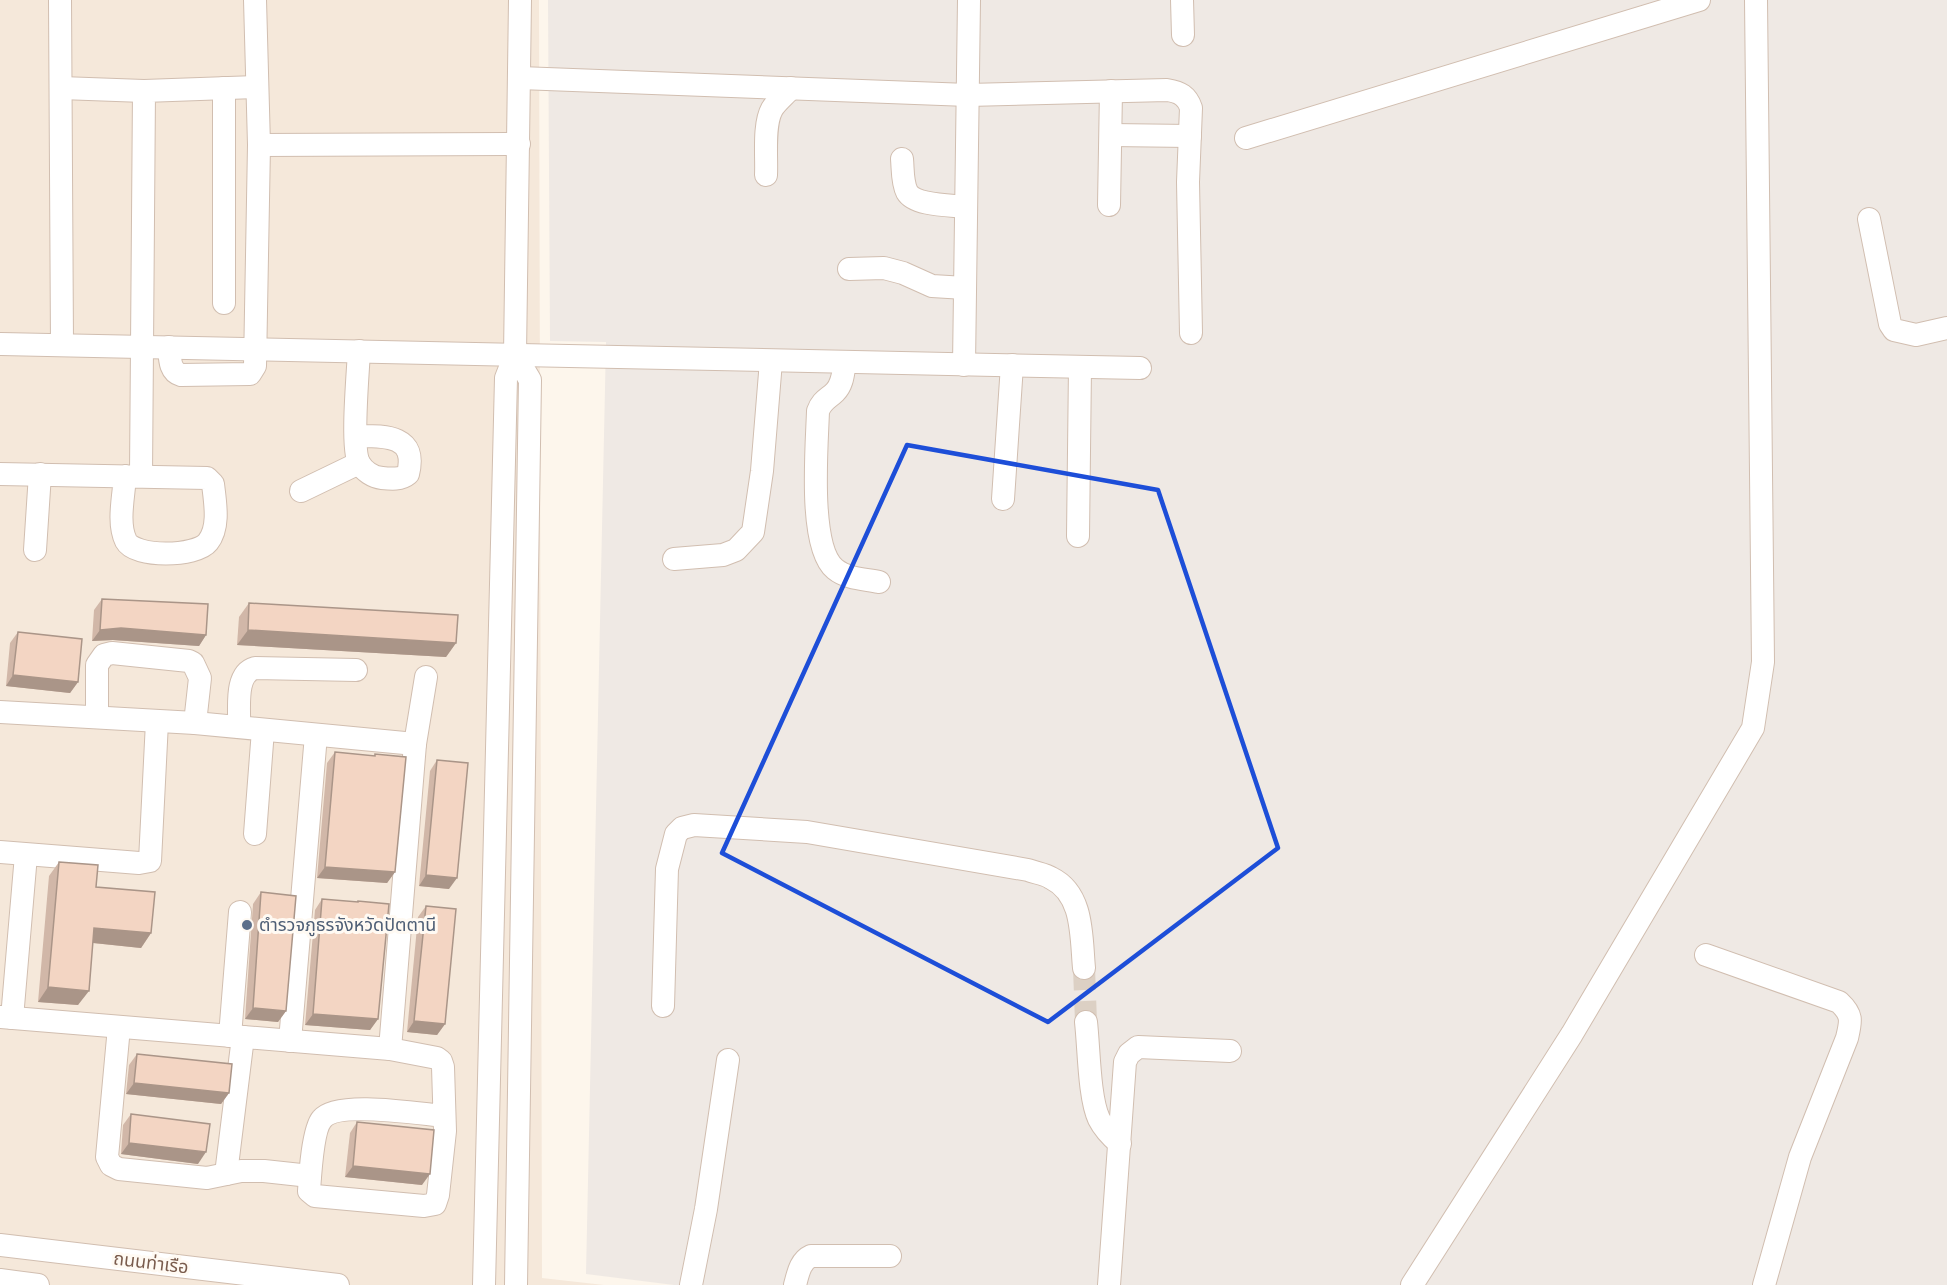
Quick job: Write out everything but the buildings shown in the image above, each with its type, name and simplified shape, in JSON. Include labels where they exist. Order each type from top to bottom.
[{"type":"street","points":[[60,0],[62,344]]},
{"type":"street","points":[[255,0],[259,144],[256,349]]},
{"type":"street","points":[[484,1285],[506,378],[515,355],[520,0]]},
{"type":"street","points":[[964,364],[969,0]]},
{"type":"street","points":[[1182,0],[1183,34]]},
{"type":"street","points":[[1246,138],[1700,0]]},
{"type":"street","points":[[1412,1285],[1572,1034],[1753,728],[1763,662],[1756,0]]},
{"type":"street","points":[[520,78],[968,94],[1167,90],[1179,92],[1191,108],[1188,182],[1191,333]]},
{"type":"street","points":[[61,88],[144,91],[257,87]]},
{"type":"street","points":[[224,88],[224,303]]},
{"type":"street","points":[[766,175],[767,130],[770,113],[791,88]]},
{"type":"street","points":[[0,474],[40,474],[133,476],[207,478],[213,484],[214,530],[208,543],[195,551],[151,553],[139,550],[126,542],[122,520],[133,476],[141,346],[144,91]]},
{"type":"street","points":[[1109,205],[1111,91]]},
{"type":"street","points":[[1111,135],[1190,136]]},
{"type":"street","points":[[259,144],[519,144]]},
{"type":"street","points":[[902,159],[904,180],[908,193],[912,197],[921,202],[966,207]]},
{"type":"street","points":[[1869,219],[1890,324],[1894,330],[1916,335],[1947,327]]},
{"type":"street","points":[[849,268],[884,268],[903,273],[926,284],[965,288]]},
{"type":"street","points":[[1,344],[1140,368]]},
{"type":"street","points":[[356,436],[386,436],[398,440],[407,449],[410,457],[408,474],[401,478],[374,476],[359,463],[356,436],[359,351]]},
{"type":"street","points":[[515,355],[530,380],[516,1285]]},
{"type":"street","points":[[674,559],[723,555],[736,549],[753,532],[762,471],[771,361]]},
{"type":"street","points":[[844,362],[840,385],[835,392],[821,402],[818,411],[816,492],[819,535],[824,551],[834,568],[845,575],[879,582]]},
{"type":"street","points":[[1002,499],[1012,365]]},
{"type":"street","points":[[1078,536],[1080,367]]},
{"type":"street","points":[[301,491],[359,463]]},
{"type":"street","points":[[35,550],[40,474]]},
{"type":"street","points":[[97,717],[97,665],[104,655],[112,653],[193,663],[200,678],[195,723]]},
{"type":"street","points":[[239,728],[241,685],[244,674],[248,670],[255,668],[356,670]]},
{"type":"street","points":[[390,1049],[415,744],[426,677]]},
{"type":"street","points":[[0,712],[195,723],[415,744]]},
{"type":"street","points":[[0,852],[139,863],[150,861],[157,722]]},
{"type":"street","points":[[255,834],[263,730]]},
{"type":"street","points":[[290,1041],[316,735]]},
{"type":"street","points":[[663,1006],[667,869],[676,834],[682,828],[694,825],[807,832],[1028,870],[1052,878],[1073,899],[1078,911],[1084,968]]},
{"type":"street","points":[[26,855],[7,1017],[390,1049],[437,1058],[441,1061],[445,1131],[435,1204],[424,1206],[315,1196],[309,1191],[317,1129],[322,1118],[331,1112],[363,1108],[444,1116]]},
{"type":"street","points":[[226,1174],[236,1036],[240,912]]},
{"type":"street","points":[[1706,955],[1839,1002],[1846,1009],[1851,1023],[1800,1157],[1764,1285]]},
{"type":"street","points":[[1086,1022],[1094,1103],[1104,1126],[1120,1144]]},
{"type":"street","points":[[119,1027],[107,1156],[111,1165],[118,1169],[207,1179],[241,1171],[310,1176]]},
{"type":"street","points":[[1109,1285],[1125,1062],[1132,1050],[1138,1047],[1230,1050]]},
{"type":"street","points":[[692,1285],[706,1209],[728,1060]]},
{"type":"street","points":[[0,1229],[29,1248]]},
{"type":"street","name":"ถนนท่าเรือ","points":[[0,1245],[338,1285]]},
{"type":"street","points":[[795,1285],[801,1267],[806,1258],[811,1256],[890,1256]]},
{"type":"street","points":[[0,1280],[37,1285]]},
{"type":"highlighted area","points":[[907,445],[1158,490],[1278,848],[1048,1022],[722,853]]},
{"type":"shaded area","points":[[0,0],[539,0],[542,1278],[604,1285],[0,1285]]},
{"type":"shaded area","points":[[548,0],[1947,0],[1947,1285],[674,1285],[586,1274],[606,342],[550,341]]},
{"type":"tunnel","points":[[1084,968],[1086,1022]]},
{"type":"place","name":"ตำรวจภูธรจังหวัดปัตตานี","points":[[247,925]]}]
